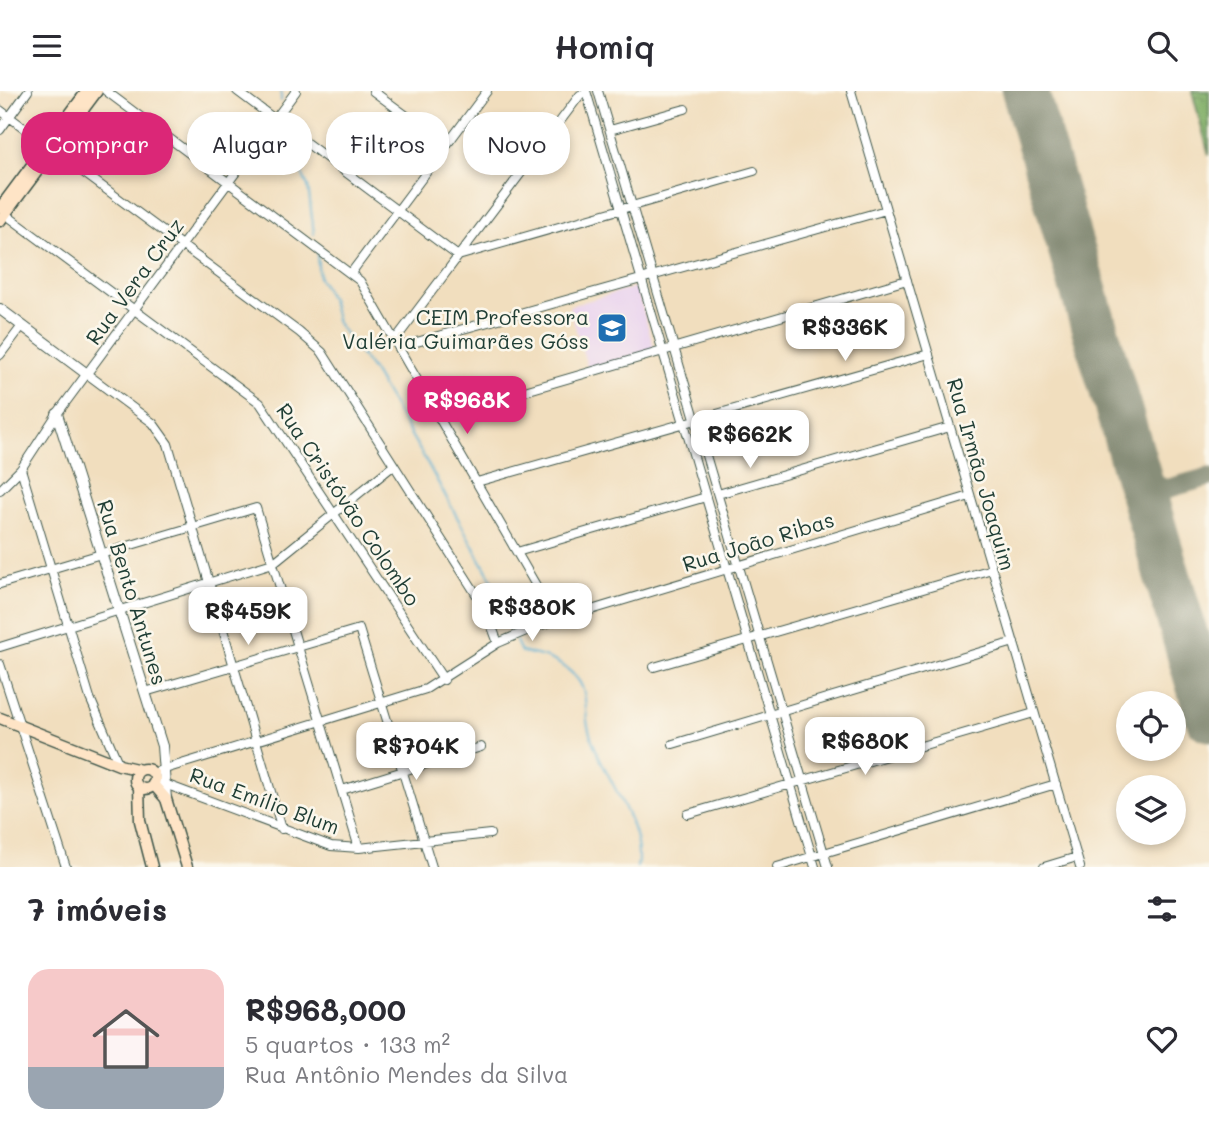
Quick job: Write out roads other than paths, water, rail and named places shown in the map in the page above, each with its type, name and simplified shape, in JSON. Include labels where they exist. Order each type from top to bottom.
[{"type":"main road","points":[[73,112],[87,91]]},
{"type":"main road","points":[[79,112],[97,91]]},
{"type":"main road","points":[[2,214],[30,175]]},
{"type":"main road","name":"Rua Emílio Blum","points":[[0,717],[149,779]]},
{"type":"main road","points":[[149,779],[166,799],[187,867]]},
{"type":"main road","points":[[149,779],[142,832],[152,867]]},
{"type":"street","points":[[0,130],[29,91]]},
{"type":"street","points":[[106,91],[351,273],[368,292],[556,620]]},
{"type":"street","points":[[237,91],[266,112]]},
{"type":"street","name":"Rua Vera Cruz","points":[[280,112],[296,91]]},
{"type":"street","points":[[373,91],[401,112]]},
{"type":"street","points":[[449,141],[487,91]]},
{"type":"street","points":[[598,91],[828,867]]},
{"type":"street","name":"Rua Irmão Joaquim","points":[[851,91],[1080,867]]},
{"type":"street","points":[[397,344],[458,255],[580,92],[605,114]]},
{"type":"street","points":[[590,102],[815,867]]},
{"type":"street","points":[[610,130],[685,109]]},
{"type":"street","points":[[0,110],[21,126]]},
{"type":"street","points":[[312,147],[458,255]]},
{"type":"street","points":[[458,255],[754,171]]},
{"type":"street","points":[[88,175],[322,352],[485,608],[498,643]]},
{"type":"street","name":"Rua Vera Cruz","points":[[0,490],[21,470],[57,414],[234,175]]},
{"type":"street","points":[[351,273],[424,175]]},
{"type":"street","points":[[397,344],[886,210]]},
{"type":"street","name":"Rua Cristóvão Colombo","points":[[2,214],[260,403],[444,680]]},
{"type":"street","points":[[439,416],[907,280]]},
{"type":"street","points":[[0,309],[153,423],[164,436],[282,829]]},
{"type":"street","points":[[0,355],[22,325]]},
{"type":"street","points":[[477,482],[929,354]]},
{"type":"street","name":"Rua Bento Antunes","points":[[57,414],[162,746],[164,769],[149,779]]},
{"type":"street","points":[[718,494],[950,427]]},
{"type":"street","points":[[0,647],[273,563],[394,465]]},
{"type":"street","points":[[21,470],[93,708],[119,765]]},
{"type":"street","name":"Rua João Ribas","points":[[164,769],[426,689],[444,680],[498,643],[556,620],[971,496]]},
{"type":"street","points":[[517,552],[706,497]]},
{"type":"street","points":[[0,584],[256,508],[359,848]]},
{"type":"street","points":[[654,667],[992,569]]},
{"type":"street","points":[[145,692],[359,629],[432,867]]},
{"type":"street","points":[[673,744],[1014,642]]},
{"type":"street","points":[[0,664],[66,867]]},
{"type":"street","points":[[688,814],[1034,713]]},
{"type":"street","points":[[342,790],[481,747]]},
{"type":"street","name":"Rua Emílio Blum","points":[[149,779],[331,846],[359,848],[490,834]]},
{"type":"street","points":[[777,867],[1056,784]]},
{"type":"street","points":[[1044,867],[1077,857]]},
{"type":"waterway","points":[[281,91],[281,101]]},
{"type":"waterway","points":[[303,175],[308,186],[314,234]]},
{"type":"waterway","points":[[317,254],[319,278],[331,299],[337,323],[373,371],[428,464],[500,595],[512,626]]},
{"type":"waterway","points":[[516,641],[521,652],[556,662],[579,681],[584,693],[593,743],[634,832],[638,850],[637,867]]},
{"type":"place","name":"CEIM Professora Valéria Guimarães Góss","points":[[612,328]]}]
